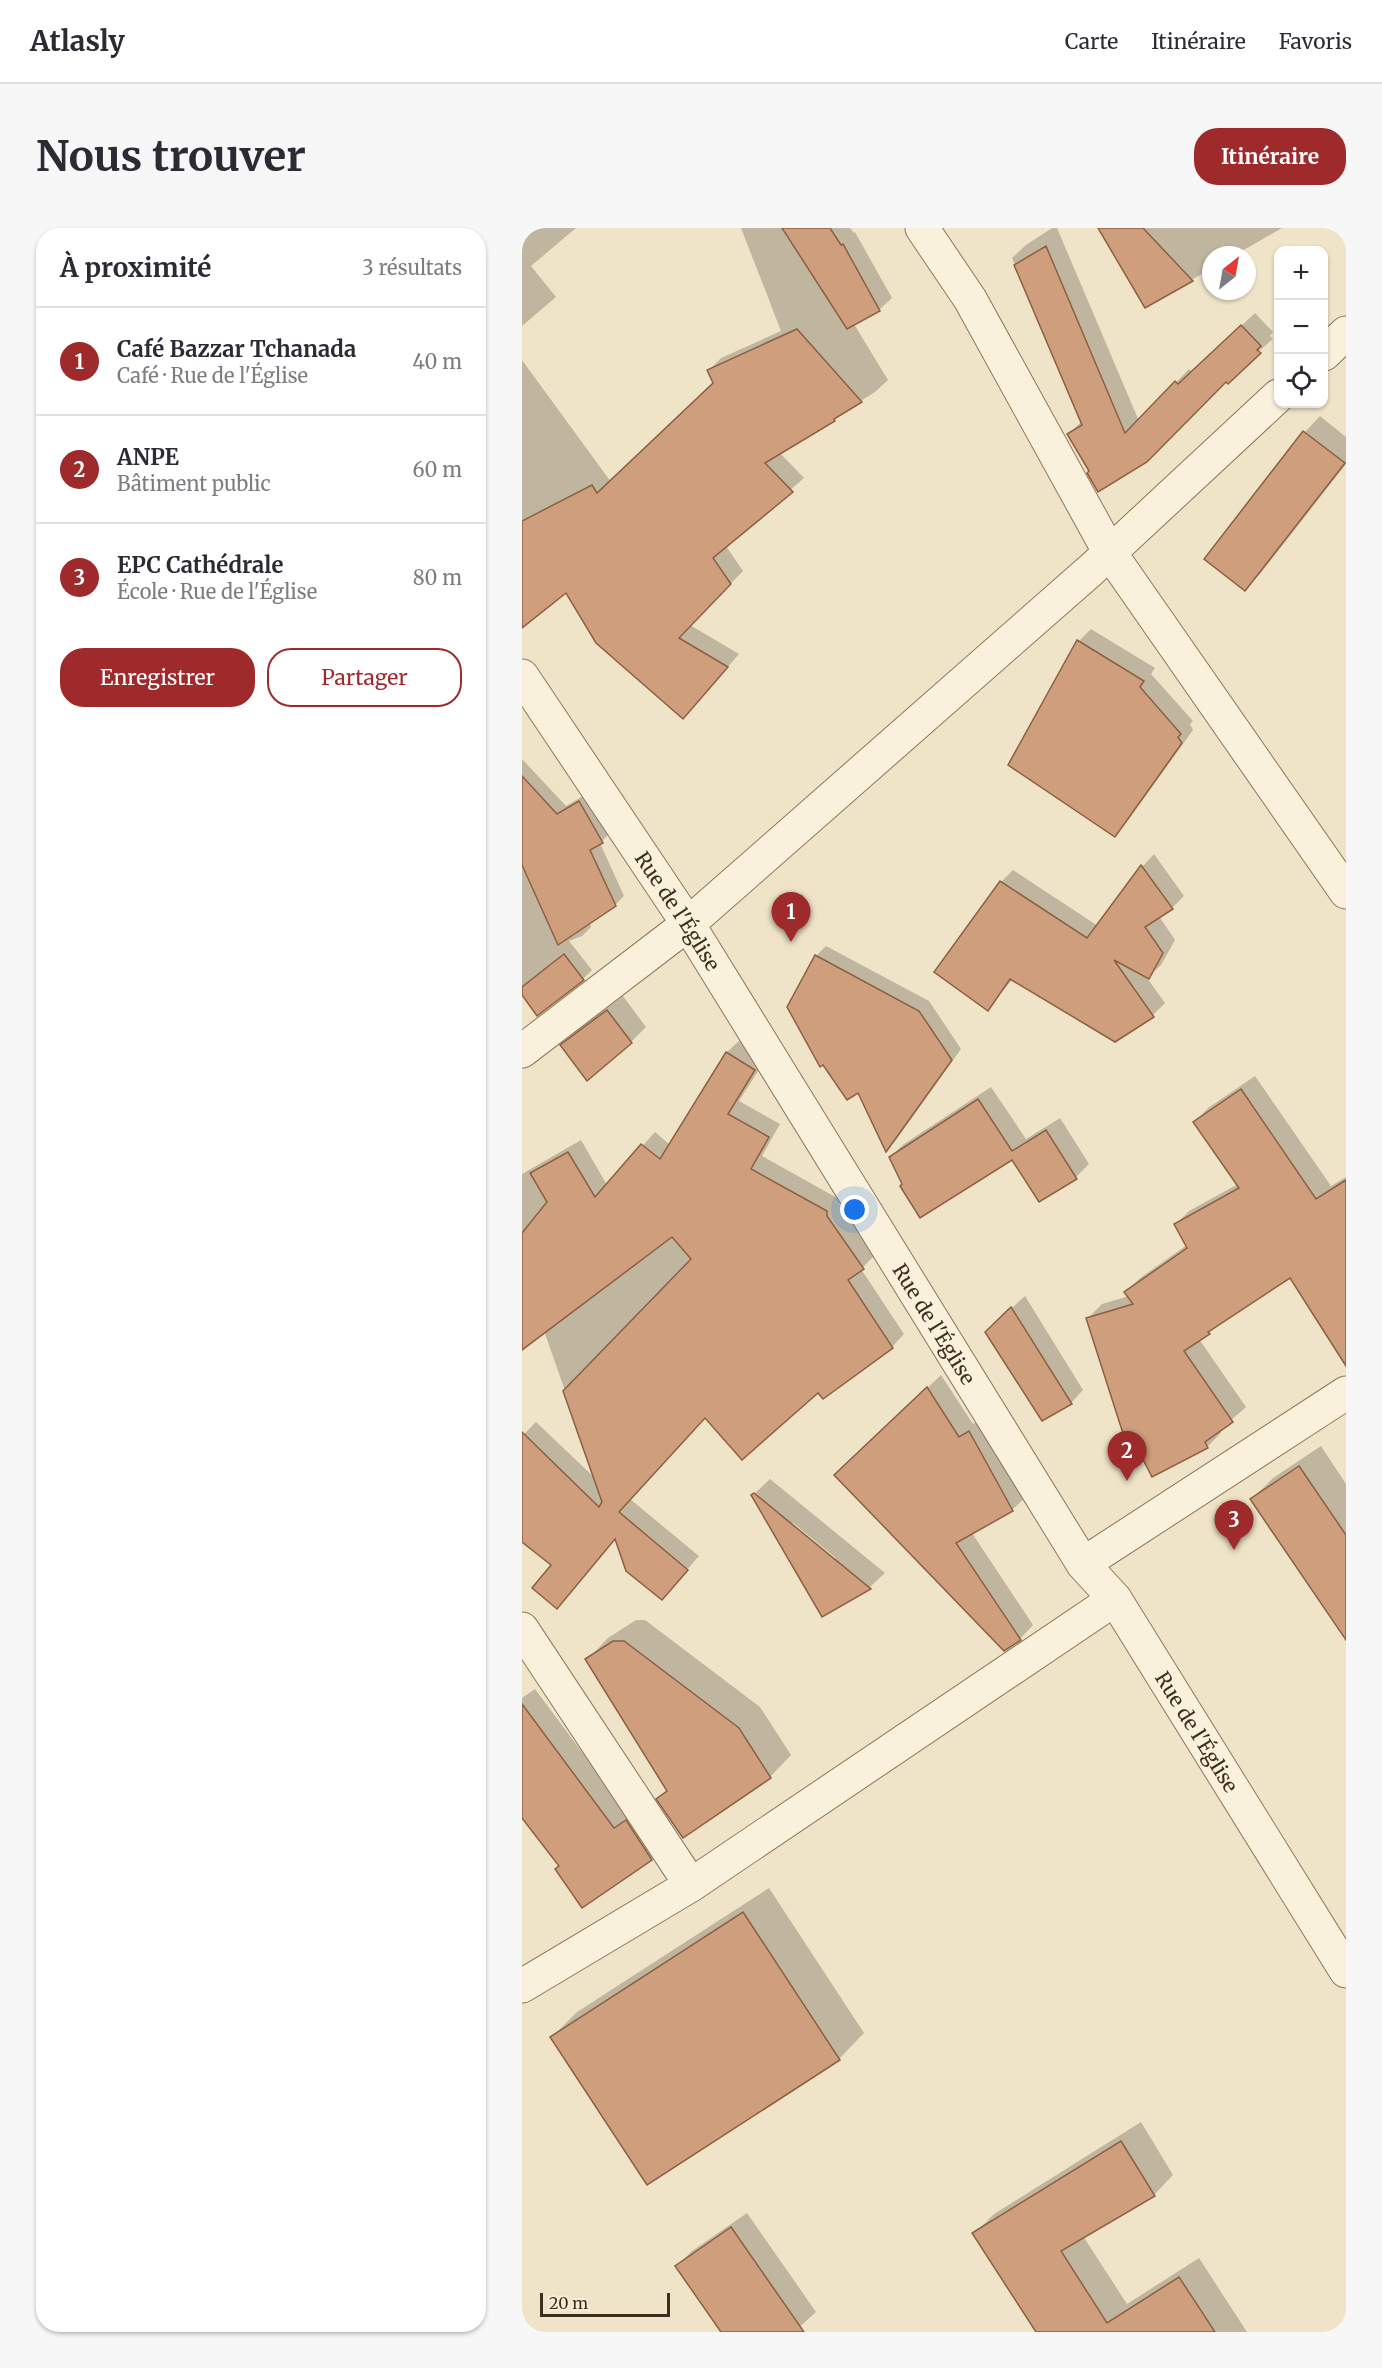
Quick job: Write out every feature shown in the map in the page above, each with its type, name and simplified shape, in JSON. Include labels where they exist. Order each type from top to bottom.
[{"type":"street","points":[[922,228],[970,299],[1110,553],[1346,892]]},
{"type":"street","points":[[1328,349],[1346,333]]},
{"type":"street","points":[[522,1051],[688,924],[1110,553],[1274,400]]},
{"type":"street","name":"Rue de l'Église","points":[[522,676],[688,924],[1083,1564],[1115,1599],[1346,1971]]},
{"type":"street","points":[[1083,1564],[1346,1393]]},
{"type":"street","points":[[522,1986],[692,1885],[1115,1599]]},
{"type":"street","points":[[522,1629],[692,1885]]},
{"type":"building","points":[[782,228],[830,228],[841,245],[843,244],[880,311],[847,329]]},
{"type":"building","points":[[1098,228],[1143,228],[1193,281],[1145,308]]},
{"type":"building","points":[[1046,246],[1125,433],[1175,381],[1178,384],[1241,325],[1261,346],[1257,350],[1261,353],[1228,384],[1226,382],[1147,462],[1098,492],[1087,473],[1089,471],[1067,434],[1082,425],[1014,265]]},
{"type":"building","points":[[797,329],[862,402],[765,463],[793,492],[713,558],[731,584],[679,638],[728,667],[683,719],[596,643],[566,593],[522,628],[522,521],[592,485],[597,493],[713,383],[707,370]]},
{"type":"building","points":[[1303,431],[1345,463],[1245,591],[1204,559]]},
{"type":"building","points":[[1077,640],[1144,681],[1140,687],[1181,734],[1178,737],[1182,743],[1115,837],[1008,765]]},
{"type":"building","points":[[522,776],[557,814],[579,801],[603,843],[590,850],[616,906],[558,945],[522,865]]},
{"type":"building","points":[[1141,865],[1173,909],[1145,927],[1163,953],[1149,979],[1114,960],[1154,1017],[1115,1042],[1010,979],[988,1011],[934,972],[1000,881],[1087,938]]},
{"type":"building","points":[[564,954],[584,980],[537,1016],[522,995],[522,987]]},
{"type":"building","points":[[815,955],[919,1011],[952,1060],[886,1152],[858,1093],[847,1100],[823,1065],[820,1067],[787,1007]]},
{"type":"building","points":[[607,1010],[632,1043],[587,1081],[560,1045]]},
{"type":"building","points":[[726,1052],[755,1070],[728,1114],[769,1137],[751,1169],[827,1211],[827,1216],[864,1269],[848,1280],[893,1348],[823,1399],[818,1393],[742,1460],[705,1418],[619,1512],[688,1570],[662,1600],[626,1571],[615,1539],[557,1609],[532,1588],[551,1565],[522,1542],[522,1432],[599,1507],[602,1502],[563,1391],[691,1259],[672,1237],[522,1350],[522,1233],[547,1202],[530,1173],[568,1152],[595,1197],[641,1144],[660,1159]]},
{"type":"building","points":[[1241,1089],[1316,1199],[1346,1180],[1346,1366],[1290,1278],[1208,1332],[1210,1334],[1184,1351],[1233,1422],[1205,1442],[1208,1448],[1152,1477],[1134,1442],[1127,1446],[1086,1318],[1133,1304],[1124,1292],[1187,1248],[1174,1224],[1239,1188],[1193,1122]]},
{"type":"building","points":[[978,1099],[1012,1151],[1046,1130],[1077,1179],[1039,1202],[1012,1160],[920,1218],[900,1186],[902,1184],[889,1157]]},
{"type":"building","points":[[1011,1307],[1072,1404],[1042,1421],[985,1332]]},
{"type":"building","points":[[927,1387],[959,1437],[969,1431],[1013,1511],[956,1543],[1021,1640],[1004,1651],[834,1475]]},
{"type":"building","points":[[1299,1466],[1346,1535],[1346,1640],[1250,1499]]},
{"type":"building","points":[[754,1493],[871,1589],[822,1617],[751,1495]]},
{"type":"building","points":[[613,1641],[624,1641],[739,1728],[771,1778],[683,1838],[656,1799],[667,1791],[585,1659]]},
{"type":"building","points":[[522,1704],[614,1828],[626,1820],[652,1860],[582,1908],[555,1869],[559,1866],[522,1818]]},
{"type":"building","points":[[743,1912],[840,2060],[647,2185],[550,2037]]},
{"type":"building","points":[[1121,2141],[1155,2196],[1061,2251],[1107,2323],[1179,2277],[1215,2332],[1036,2332],[972,2233]]},
{"type":"building","points":[[731,2227],[804,2332],[721,2332],[675,2266]]},
{"type":"place","name":"Café Bazzar Tchanada","points":[[791,942]]},
{"type":"place","name":"ANPE","points":[[1127,1481]]},
{"type":"place","name":"EPC Cathédrale","points":[[1234,1550]]}]
